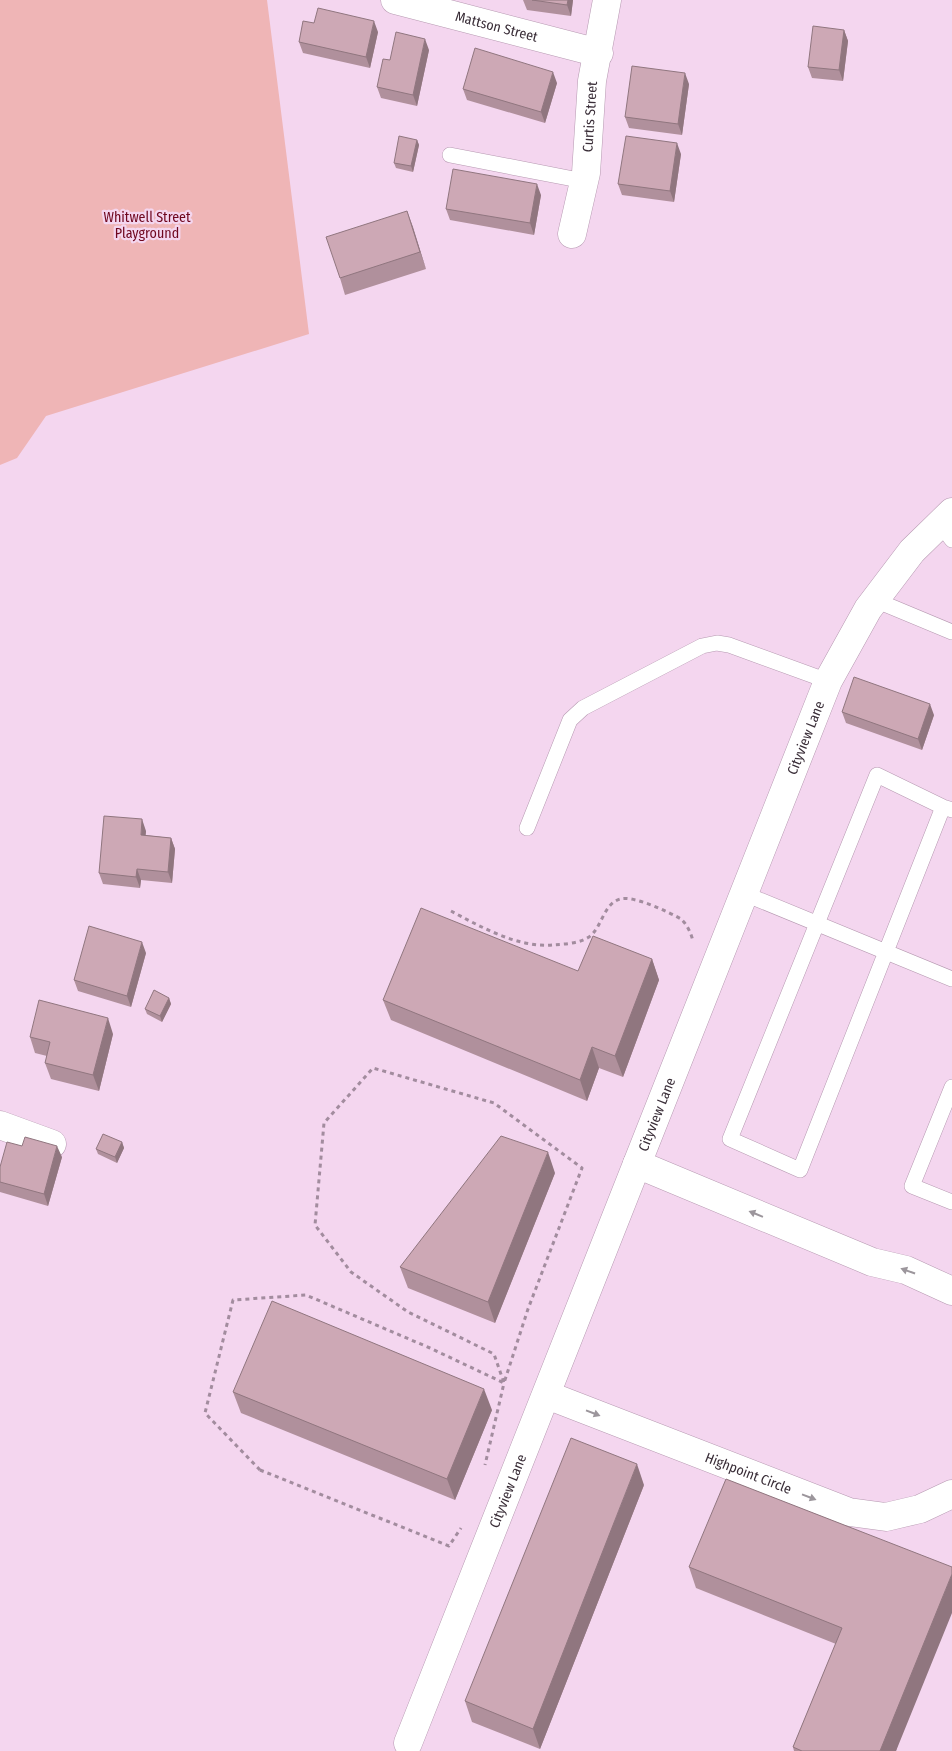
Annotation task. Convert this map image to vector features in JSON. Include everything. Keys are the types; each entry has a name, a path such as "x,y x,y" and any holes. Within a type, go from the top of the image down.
{"street":[{"name":"Mattson Street","path":"395,0 599,53"},
{"name":"Curtis Street","path":"572,234 584,181 592,81 599,53 607,0"},
{"name":"Cityview Lane","path":"408,1743 828,681 875,600 912,551 948,525"},
{"path":"0,1125 52,1144"},
{"path":"637,1164 872,1262 906,1270 952,1291"},
{"name":"Highpoint Circle","path":"547,1395 849,1512 886,1517 920,1509 952,1494"}],"lane":[{"path":"450,155 584,181"},
{"path":"875,600 952,632"},
{"path":"527,828 570,720 583,708 702,646 717,643 729,645 828,681"},
{"path":"877,775 947,808 886,952 800,1170 730,1139 877,775"},
{"path":"745,894 952,979"},
{"path":"952,1087 912,1186 952,1202"}],"path":[{"path":"451,911 516,940 548,946 576,942 589,937 612,903 621,899 630,899 656,907 683,920 692,936 694,945"},
{"path":"485,1468 504,1383 528,1309 582,1168 494,1104 373,1068 324,1123 316,1224 351,1272 408,1312 494,1354 504,1383"},
{"path":"465,1522 449,1546 260,1470 205,1413 233,1300 306,1295 430,1348 504,1383"}],"green space":[{"name":"Whitwell Street Playground","path":"0,0 267,0 309,334 46,416 17,458 0,465"}],"building":[{"path":"532,0 568,0 567,5"},
{"path":"318,8 374,21 366,57 299,42 303,21 314,23"},
{"path":"813,26 844,30 839,70 808,67"},
{"path":"396,32 425,39 413,95 377,87 383,59 390,60"},
{"path":"475,48 553,72 541,112 463,89"},
{"path":"632,66 685,73 678,124 625,117"},
{"path":"399,136 417,140 411,166 394,163"},
{"path":"626,136 677,143 670,191 618,184"},
{"path":"453,169 537,184 530,223 446,209"},
{"path":"407,211 420,252 340,278 326,237"},
{"path":"854,677 930,704 918,739 842,712"},
{"path":"104,816 142,819 141,835 171,838 168,872 137,869 136,877 99,873"},
{"path":"421,908 578,971 593,936 652,959 615,1056 592,1047 580,1080 383,1000"},
{"path":"89,926 142,942 127,996 74,980"},
{"path":"154,990 169,998 160,1016 145,1009"},
{"path":"39,1000 108,1018 93,1075 45,1063 50,1042 30,1037"},
{"path":"103,1134 122,1142 115,1157 96,1149"},
{"path":"501,1136 548,1152 488,1302 400,1267"},
{"path":"25,1137 57,1146 44,1194 0,1182 0,1167 7,1142 22,1146"},
{"path":"272,1301 484,1389 447,1479 233,1392"},
{"path":"571,1438 637,1464 533,1729 465,1701"},
{"path":"726,1479 952,1567 952,1574 880,1751 802,1751 793,1747 842,1628 689,1567"}]}
